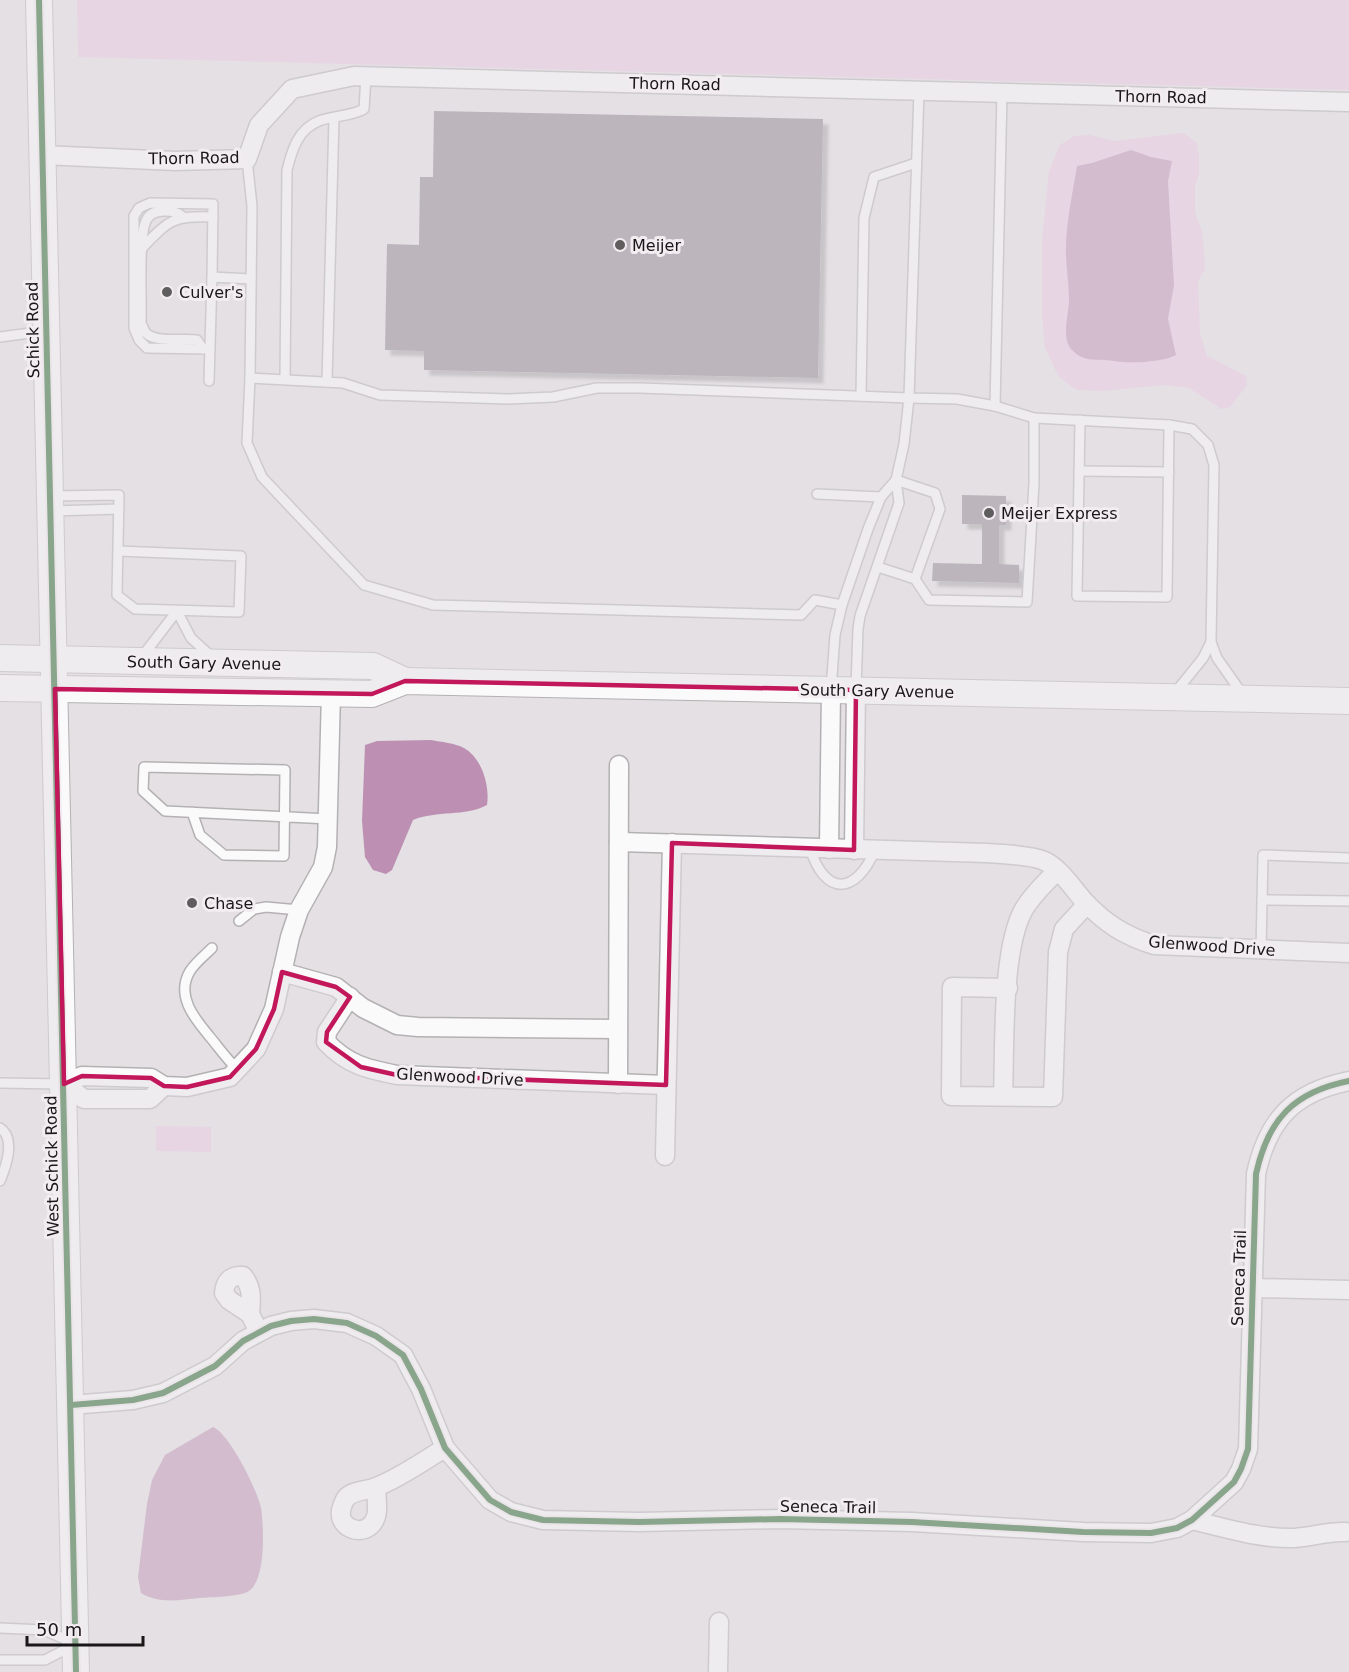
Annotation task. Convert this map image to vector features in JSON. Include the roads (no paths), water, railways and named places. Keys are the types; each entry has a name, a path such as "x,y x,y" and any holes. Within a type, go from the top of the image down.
{"main road":[{"name":"Schick Road","path":"39,0 54,660"},
{"name":"South Gary Avenue","path":"0,658 373,666 405,681"},
{"name":"West Schick Road","path":"54,660 76,1672"},
{"name":"South Gary Avenue","path":"0,688 372,694 405,681 1349,702"}],"street":[{"name":"Thorn Road","path":"43,155 175,160 247,159 259,125 292,89 354,76 1349,102"},
{"path":"829,849 844,690"},
{"path":"844,690 854,850"},
{"path":"64,1084 82,1076 151,1078 164,1086 187,1086 230,1077 256,1049 274,1009 290,937 300,910 322,867 327,847 331,693"},
{"path":"618,1084 619,765"},
{"name":"Glenwood Drive","path":"618,842 987,852 1042,860 1057,871 1087,904 1117,930 1154,945 1349,953"},
{"path":"665,1156 672,843"},
{"path":"1003,1096 1012,948 1020,918 1036,891 1057,871"},
{"path":"1008,988 952,987 951,1096 1053,1097 1058,952 1064,928 1087,904"},
{"path":"282,972 336,987 363,1008 397,1025 618,1029"},
{"name":"Glenwood Drive","path":"350,998 327,1032 326,1042 338,1054 361,1067 397,1076 666,1085"},
{"name":"Seneca Trail","path":"71,1405 132,1400 163,1393 215,1366 243,1341 271,1326 291,1321 314,1320 347,1323 376,1336 403,1355 421,1389 445,1448 490,1500 511,1512 543,1520 900,1521 1083,1532 1151,1533 1178,1528 1192,1521 1234,1482 1248,1449 1256,1174 1261,1152 1289,1106 1317,1090 1349,1081"},
{"path":"1253,1288 1349,1290"},
{"path":"250,1314 259,1332"},
{"path":"376,1487 445,1448"},
{"path":"1192,1521 1257,1535 1293,1538 1329,1531 1346,1532"},
{"path":"718,1672 719,1622"}],"lane":[{"path":"285,379 287,170 292,148 302,133 319,121 355,114 364,109 366,76"},
{"path":"844,690 860,616 899,503 896,480 904,444 909,398 918,91"},
{"path":"995,406 1002,93"},
{"path":"327,382 334,118"},
{"path":"247,159 252,206 247,443 262,477 364,585 432,605 801,615 815,600 842,604"},
{"path":"861,396 864,218 874,177 916,163"},
{"path":"207,349 147,348 134,328 134,216 140,208 150,202 213,204 212,277 207,349 209,381"},
{"path":"182,216 178,212 159,211 150,215 144,227 141,324 146,333 152,337 196,340 207,349"},
{"path":"142,248 168,224 182,216 213,217"},
{"path":"212,277 251,279"},
{"path":"0,338 47,331"},
{"path":"250,378 343,383 380,394 507,399 553,397 597,388 957,399 995,406 1034,418 1169,425 1192,429 1208,445 1214,465 1211,642 1217,658 1245,699"},
{"path":"878,567 915,579 929,600 1027,602 1034,483 1034,418"},
{"path":"1080,420 1077,596 1167,597 1169,425"},
{"path":"1079,471 1168,472"},
{"path":"844,690 835,635 842,604 881,497 896,480"},
{"path":"896,480 935,493 940,509 915,579"},
{"path":"817,494 881,497"},
{"path":"51,503 119,495 117,595 135,609 239,612 241,556 118,551"},
{"path":"51,503 119,509"},
{"path":"137,662 177,611"},
{"path":"177,611 191,638 210,654 216,663"},
{"path":"1171,697 1203,658 1211,642"},
{"path":"192,812 200,835 224,855 284,856 285,817 285,770 144,767 143,791 165,811 192,812 285,817 329,819"},
{"path":"810,848 823,877 836,884 847,884 857,878 868,866 874,850"},
{"path":"1261,950 1263,855 1349,858"},
{"path":"1262,900 1349,901"},
{"path":"239,921 254,909 266,907 300,910"},
{"path":"212,948 190,972 184,990 192,1014 237,1069"},
{"path":"0,1083 64,1084"},
{"path":"0,1128 8,1137 8,1164 0,1181"},
{"path":"0,1628 44,1630 76,1644"},
{"path":"0,1660 45,1660 76,1644"}],"place":[{"name":"Meijer","path":"620,245"},
{"name":"Culver's","path":"167,292"},
{"name":"Meijer Express","path":"989,513"},
{"name":"Chase","path":"192,903"}]}
